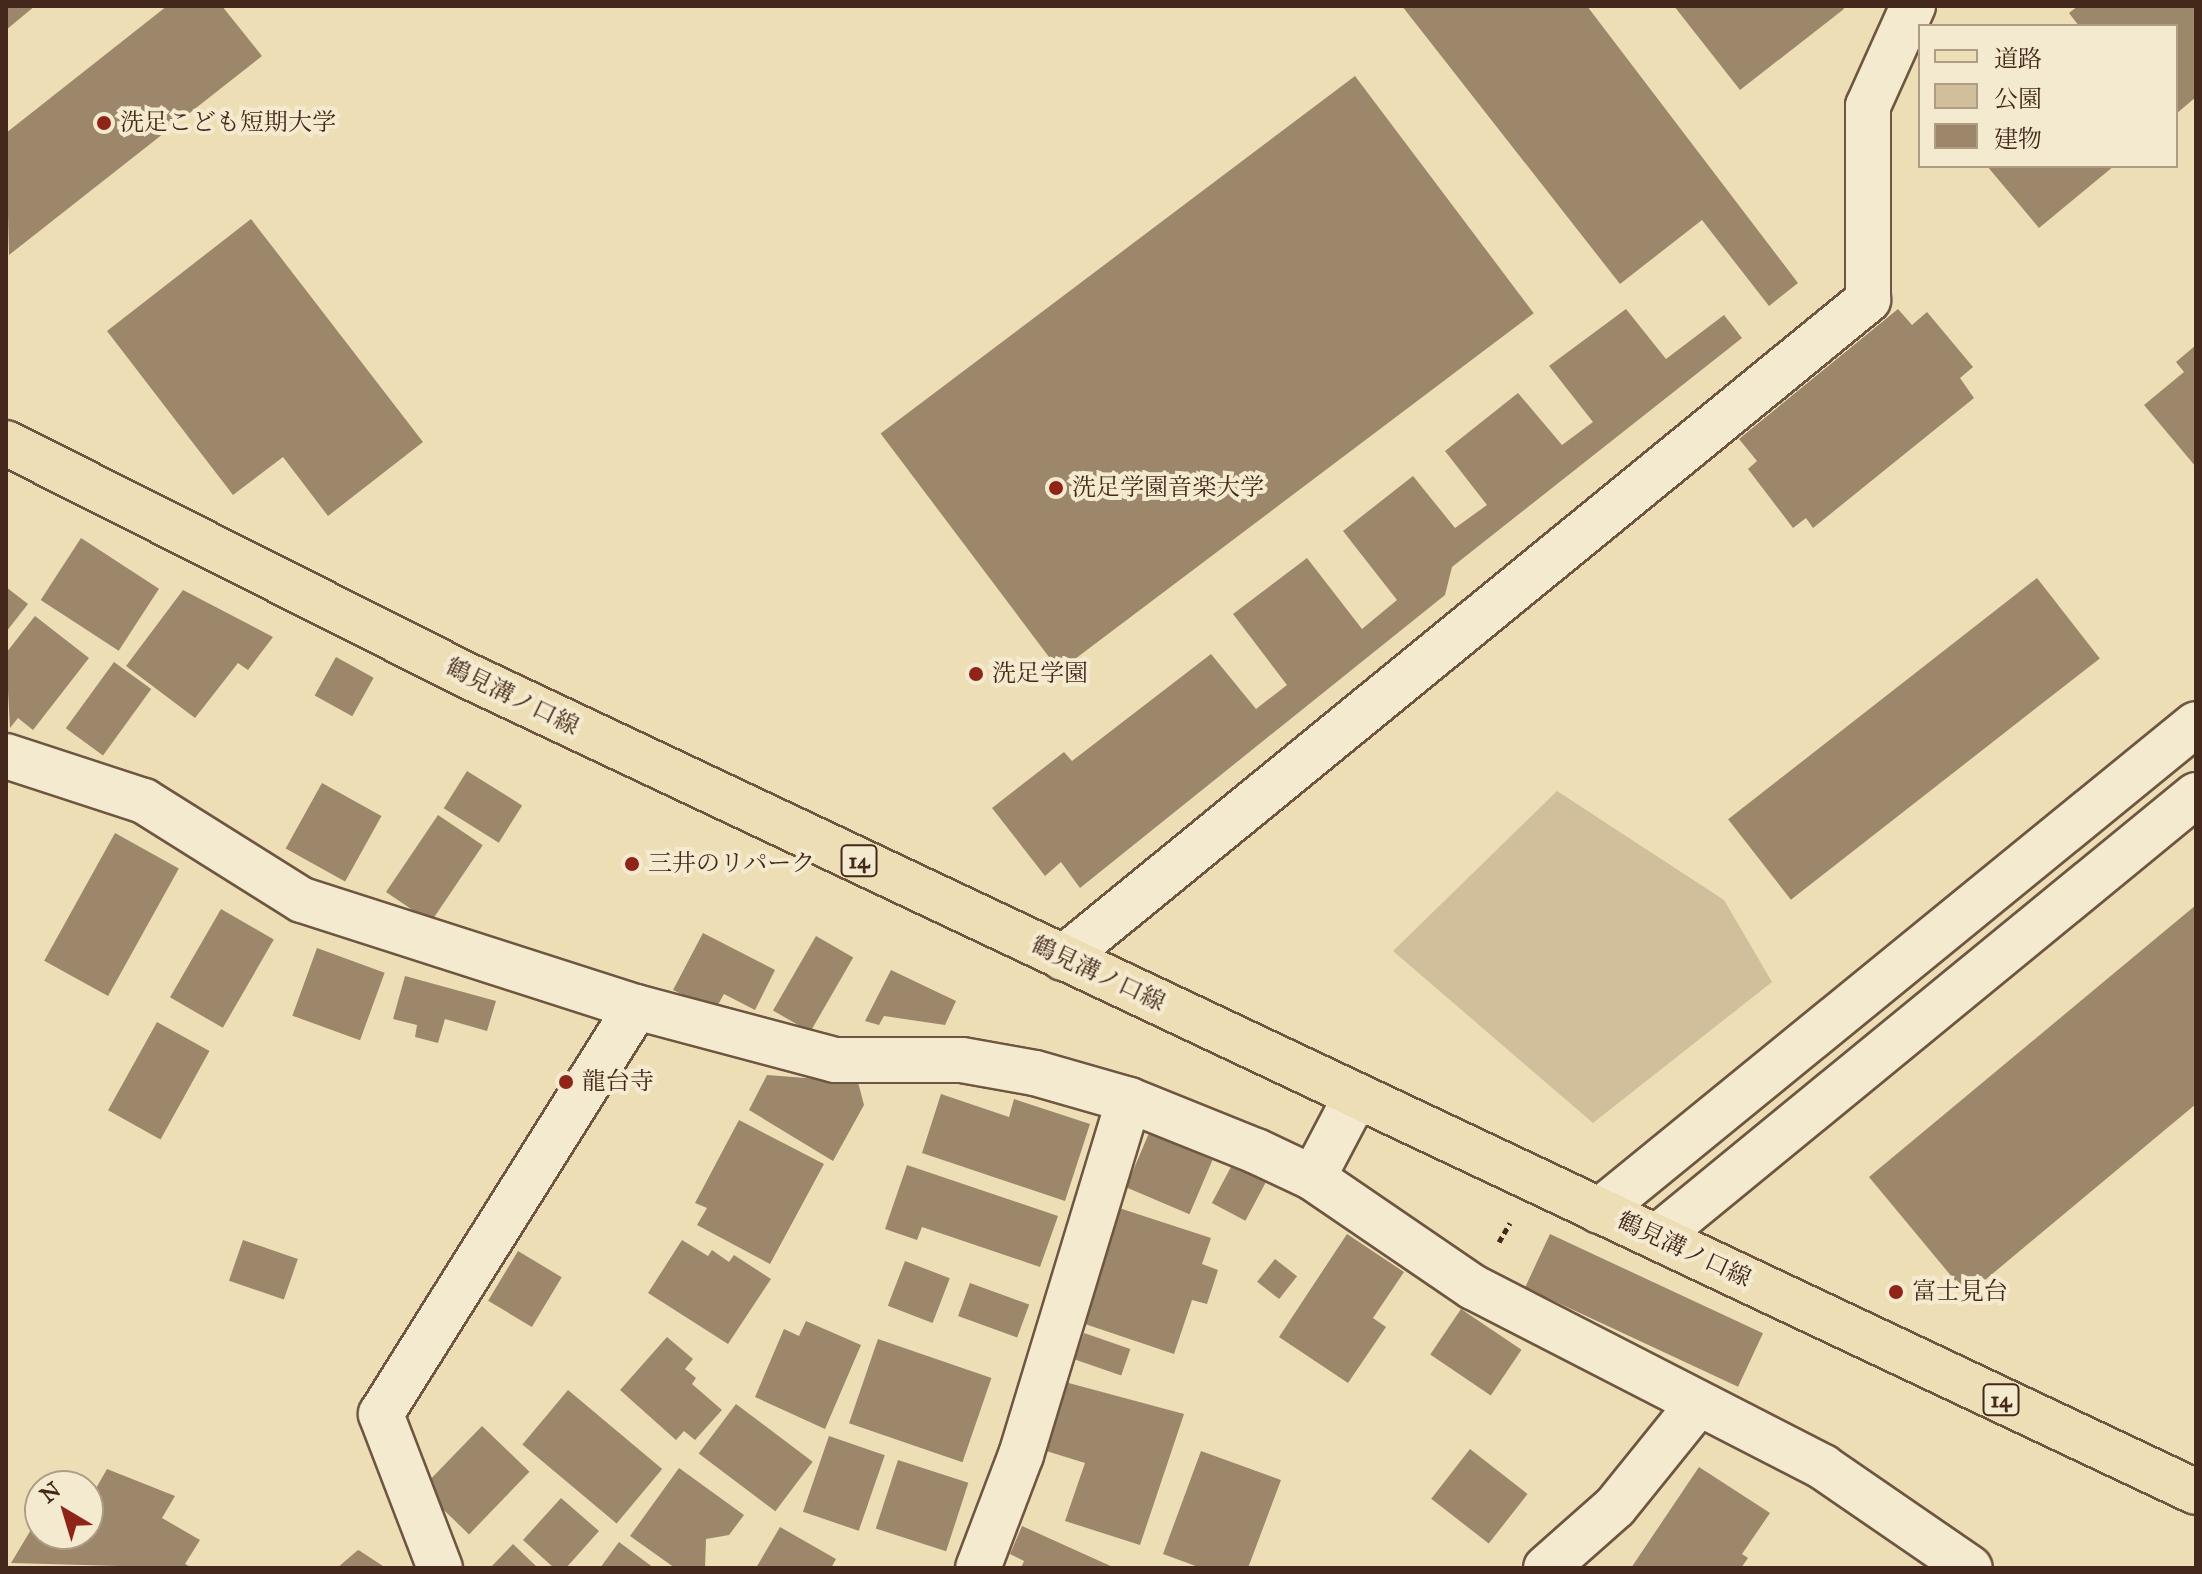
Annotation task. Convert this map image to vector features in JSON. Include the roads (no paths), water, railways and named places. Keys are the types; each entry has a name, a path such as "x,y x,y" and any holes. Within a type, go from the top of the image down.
{"main road":[{"name":"鶴見溝ノ口線","path":"6,443 464,674 2196,1492"}],"street":[{"path":"1063,958 1868,300 1868,106 1913,6"},
{"path":"1599,1211 2196,724"},
{"path":"6,756 144,801 302,900 636,1007 835,1060 962,1060 1129,1100 1313,1178 1473,1287 1823,1467 1970,1568"},
{"path":"1657,1237 2196,795"},
{"path":"440,1568 381,1414 636,1007"},
{"path":"1313,1178 1356,1096"},
{"path":"978,1568 1021,1455 1129,1100"},
{"path":"1546,1568 1615,1507 1698,1404"}],"place":[{"name":"洗足こども短期大学","path":"104,123"},
{"name":"洗足学園音楽大学","path":"1056,488"},
{"name":"洗足学園","path":"976,674"},
{"name":"三井のリパーク","path":"632,864"},
{"name":"龍台寺","path":"566,1082"},
{"name":"富士見台","path":"1896,1292"}]}
